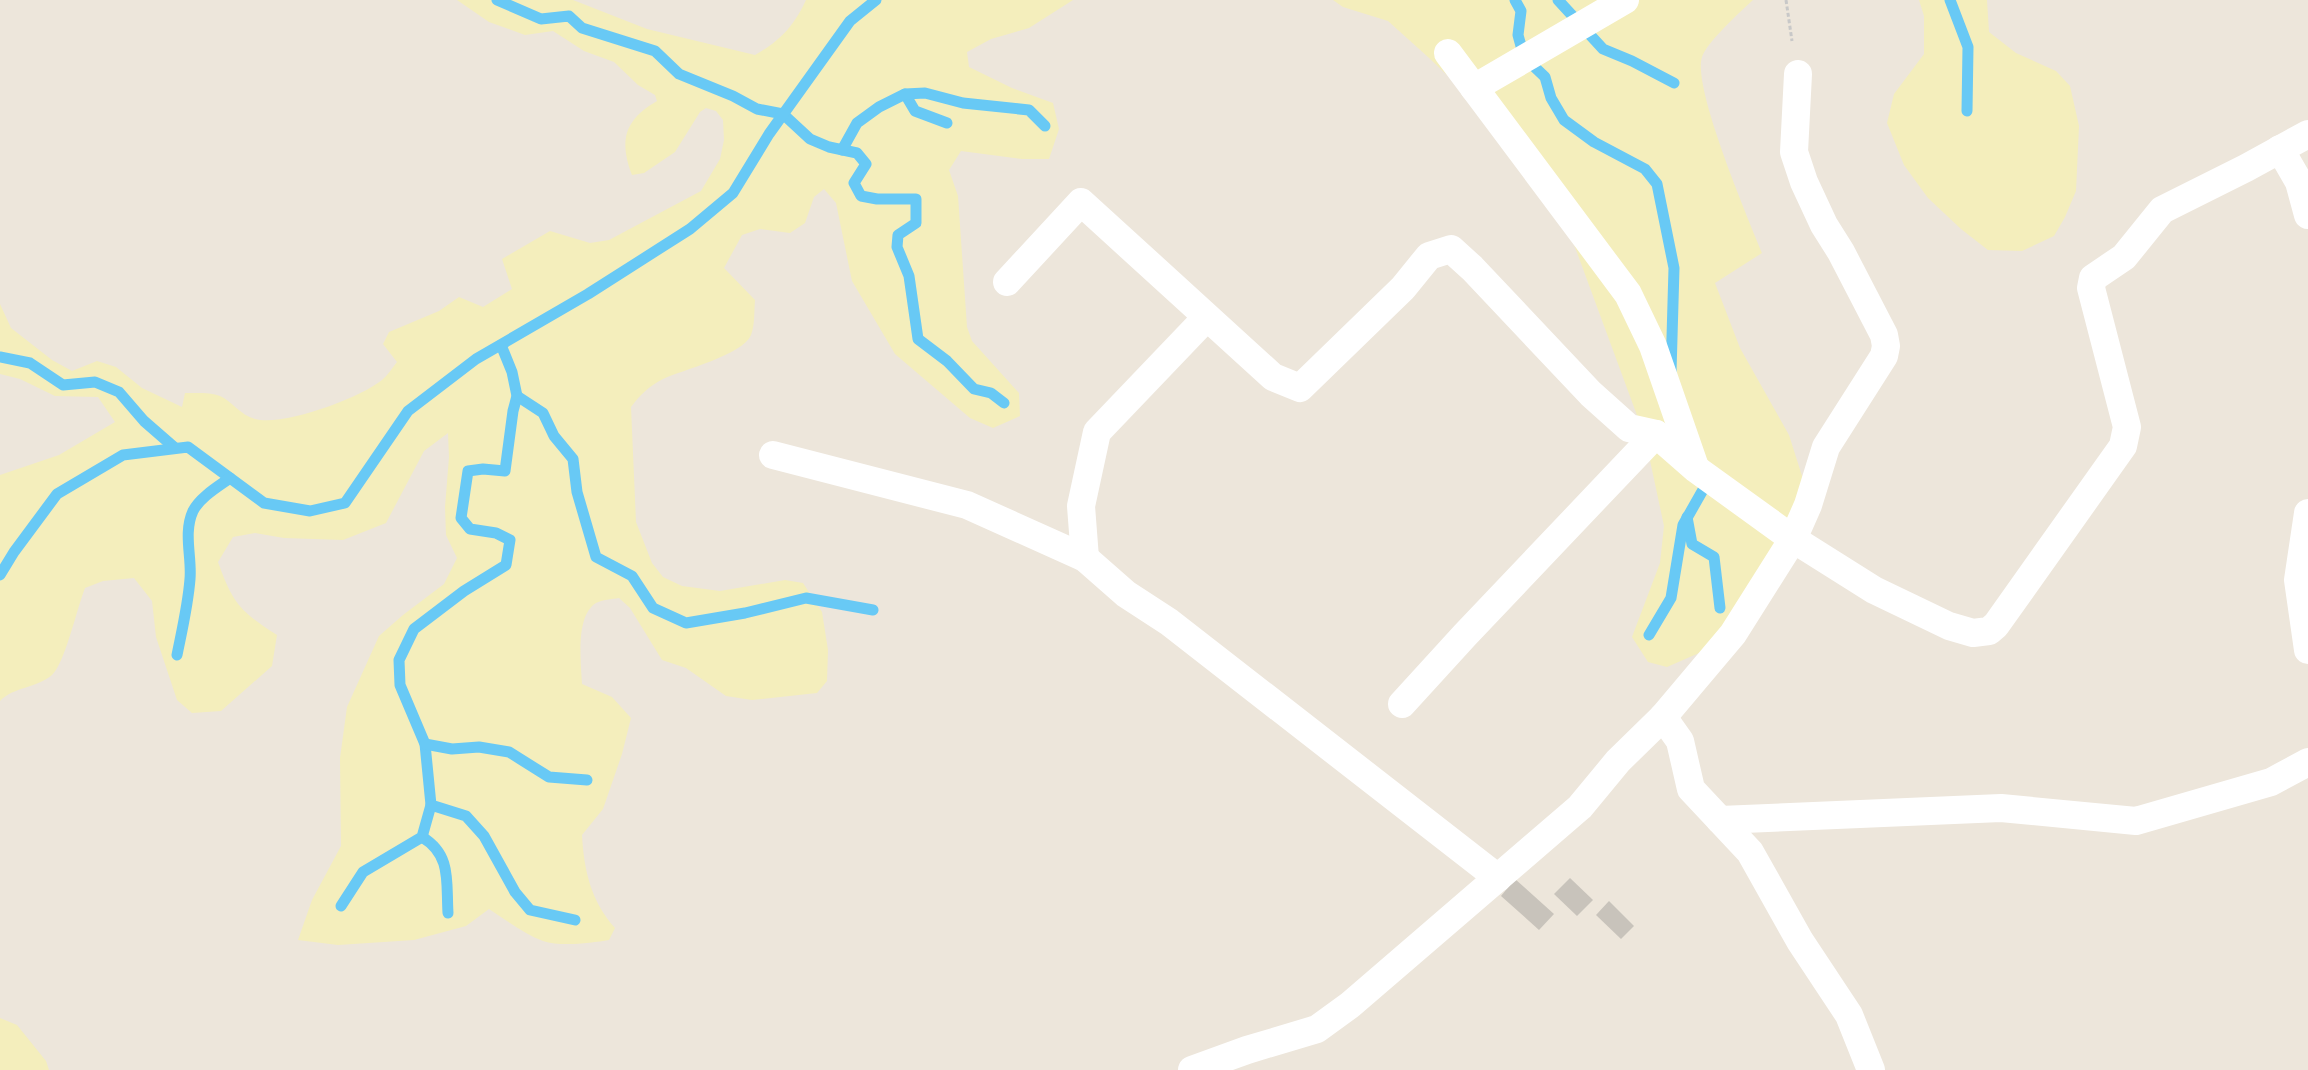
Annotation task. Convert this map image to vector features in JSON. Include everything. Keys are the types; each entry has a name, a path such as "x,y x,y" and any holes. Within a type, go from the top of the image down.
{"street":[{"path":"1474,88 1625,0"},
{"path":"1448,53 1628,294 1653,346 1696,468"},
{"path":"1192,1070 1246,1050 1317,1029 1350,1005 1580,807 1618,761 1663,717 1733,634 1793,539 1808,505 1826,447 1884,356 1886,346 1884,335 1841,252 1824,224 1801,174 1794,152 1798,74"},
{"path":"1006,282 1081,202 1206,318 1273,377 1300,388 1403,288 1429,256 1451,249 1472,268 1597,399 1628,428 1656,434 1696,468 1793,539 1874,590 1949,626 1973,633 1989,631 2002,617 2123,446 2127,437 2127,427 2091,288 2093,278 2124,257 2162,210 2308,134"},
{"path":"2280,149 2299,182 2308,215"},
{"path":"1085,558 1081,506 1097,432 1206,318"},
{"path":"1402,704 1656,434"},
{"path":"772,454 967,505 1085,558 1126,594 1169,622 1498,878"},
{"path":"2308,513 2298,580 2308,650"},
{"path":"1663,717 1680,741 1691,789 1750,852 1800,941 1849,1015 1871,1070"},
{"path":"1720,820 2001,808 2136,820 2271,782 2308,762"}],"path":[{"path":"1786,0 1798,74"}],"sand":[{"path":"457,0 573,0 647,29 755,55 772,44 785,32 796,18 806,0 1073,0 1029,28 991,39 967,52 969,67 1012,88 1053,103 1059,129 1049,159 1022,159 961,151 949,170 958,196 967,327 972,341 1019,393 1020,416 993,428 970,418 895,354 852,281 836,203 824,189 814,197 805,223 790,233 760,229 742,235 724,268 755,300 754,322 751,335 737,349 658,382 645,391 631,407 636,522 652,563 663,577 682,586 720,591 785,580 803,583 822,612 828,650 827,681 817,693 752,700 726,696 686,668 662,660 630,608 619,598 596,603 589,609 582,629 580,652 582,684 612,697 631,718 622,754 603,809 582,835 590,885 600,907 615,928 609,940 567,944 550,943 522,931 489,909 466,926 414,940 338,945 298,940 312,900 341,846 340,758 347,707 379,636 444,584 457,558 446,535 445,507 449,457 448,433 424,451 386,523 343,540 284,538 255,533 233,537 218,562 228,588 246,612 277,635 272,666 221,711 192,713 177,700 156,637 152,601 134,578 103,581 85,588 57,669 52,675 39,683 5,696 0,701 0,475 59,455 115,422 98,397 55,396 20,379 0,374 0,304 11,328 52,360 72,371 97,361 116,367 142,388 182,407 185,393 208,393 224,398 255,419 283,419 320,409 357,395 382,380 397,362 383,344 389,332 439,311 459,297 483,307 512,289 502,259 550,231 590,243 609,240 701,191 720,159 724,140 723,120 716,111 706,108 700,112 675,152 644,173 632,175 626,152 627,132 637,116 657,101 655,95 638,85 614,62 584,51 553,31 525,35 489,22"},
{"path":"1333,0 1753,0 1717,35 1702,57 1701,73 1713,123 1734,184 1762,253 1715,283 1740,348 1789,435 1803,479 1803,505 1719,635 1699,653 1667,667 1648,662 1632,637 1660,563 1664,526 1645,437 1565,220 1510,135 1428,57 1388,21 1343,7"},
{"path":"1919,0 1987,0 1989,32 2016,53 2056,71 2070,86 2079,126 2076,191 2065,217 2054,236 2022,251 1988,250 1961,229 1928,198 1904,165 1887,123 1894,94 1924,54 1924,16"},
{"path":"0,1018 17,1025 46,1061 49,1070 0,1070"}],"building":[{"path":"1570,878 1593,900 1577,916 1554,894"},
{"path":"1515,879 1554,914 1539,930 1501,896"},
{"path":"1609,901 1634,926 1621,939 1596,915"}],"waterway":[{"path":"497,0 541,19 569,16 582,28 655,51 679,74 733,96 757,109 783,114 810,139 829,147 857,153 866,164 854,183 861,196 877,199 916,199 916,223 898,235 897,247 909,276 918,339 947,361 974,389 991,393 1004,403"},
{"path":"0,575 14,552 57,494 123,455 188,447 264,503 310,511 345,503 408,411 476,359 588,294 690,229 733,193 769,134 850,21 876,0"},
{"path":"1515,0 1521,11 1518,35 1524,57 1545,77 1551,98 1564,120 1594,142 1645,169 1657,184 1674,268 1671,372"},
{"path":"1558,0 1603,49 1632,61 1674,83"},
{"path":"1950,0 1968,47 1967,111"},
{"path":"842,150 857,123 879,107 905,94 925,93 963,103 1029,110 1045,126"},
{"path":"905,94 915,111 947,123"},
{"path":"501,345 512,372 517,396 513,411 505,471 483,469 468,471 461,518 470,529 496,533 510,540 506,565 464,591 414,629 399,660 400,685 425,744 431,805 466,816 484,836 515,892 530,910 575,920"},
{"path":"0,357 30,363 63,385 95,382 119,392 144,421 175,448"},
{"path":"517,396 543,413 554,436 573,459 577,492 596,557 632,576 653,608 686,623 745,613 806,598 873,610"},
{"path":"177,655 189,589 188,536 190,519 200,501 230,478"},
{"path":"1649,635 1671,598 1683,525 1708,481 1707,478"},
{"path":"1687,517 1692,544 1714,557 1720,608"},
{"path":"425,744 452,749 479,747 509,752 549,777 587,780"},
{"path":"341,906 363,872 422,837 431,805"},
{"path":"422,837 432,844 443,861 447,880 448,913"}]}
